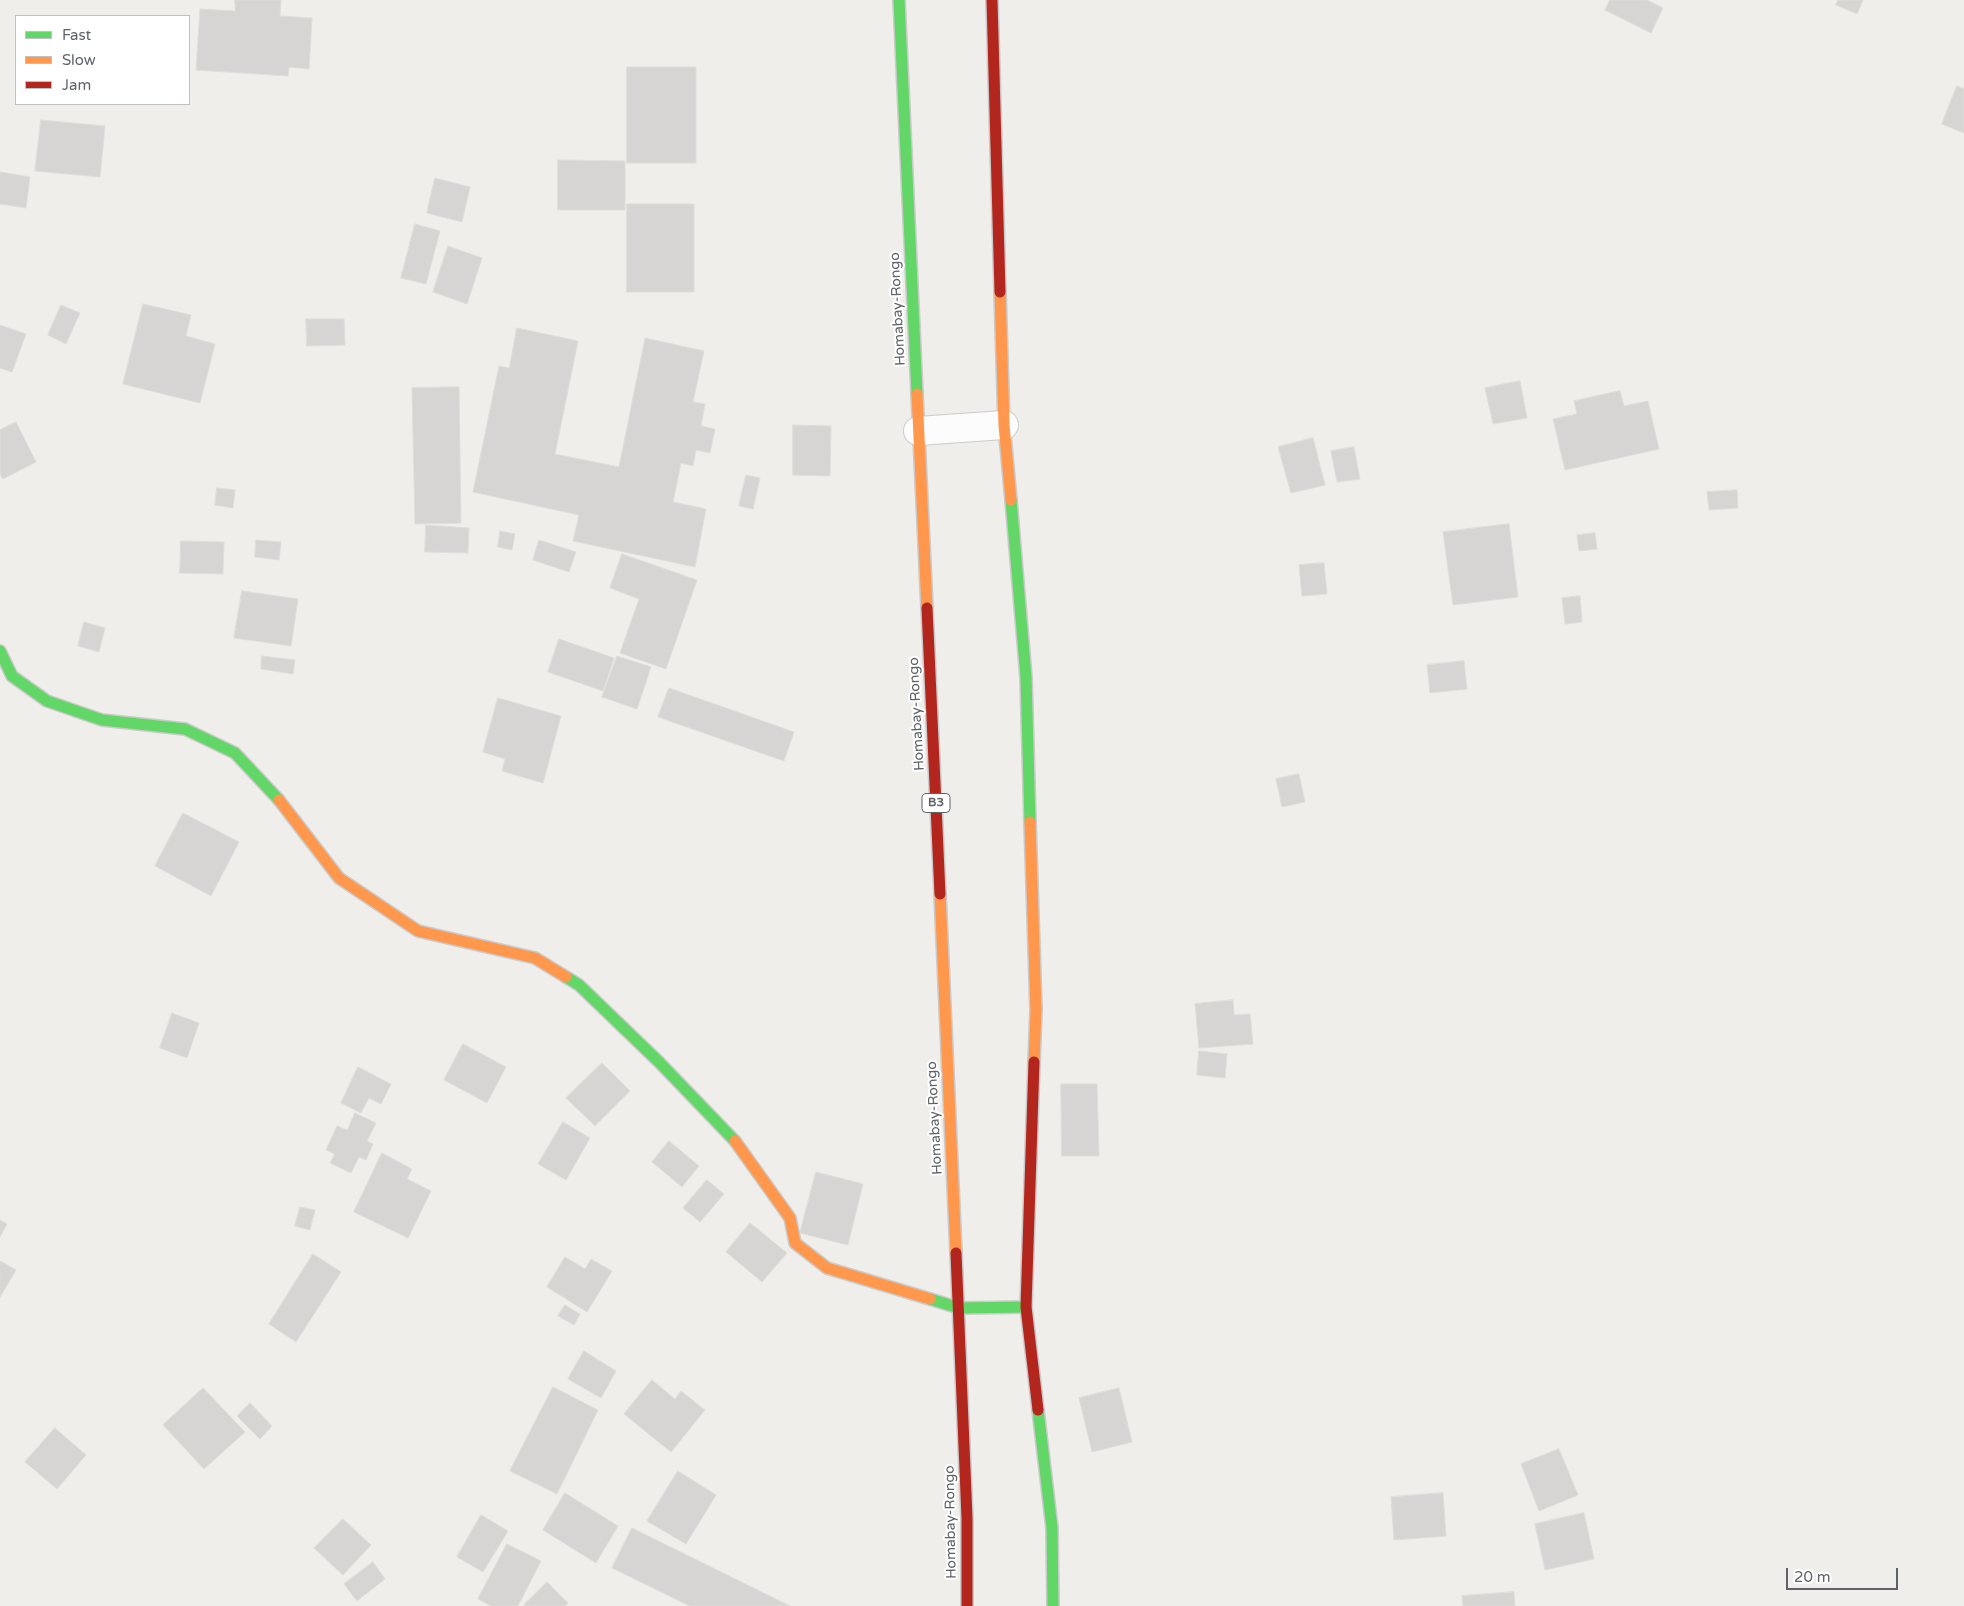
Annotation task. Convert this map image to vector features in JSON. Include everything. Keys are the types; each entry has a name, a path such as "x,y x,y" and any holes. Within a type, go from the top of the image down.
{"main road":[{"name":"Homabay-Rongo","path":"899,0 959,1308 967,1518 967,1606"},
{"path":"992,0 1004,425 1026,677 1036,1010 1026,1307 1052,1528 1053,1606"},
{"path":"0,651 12,676 47,702 102,720 185,729 235,753 280,802 339,878 418,931 535,958 579,985 659,1062 734,1139 790,1218 795,1243 827,1268 959,1308 1026,1307"}],"street":[{"path":"918,431 1004,425"}],"building":[{"path":"235,0 281,0 280,16 312,18 309,69 289,67 288,76 196,70 200,9 235,11"},
{"path":"1610,0 1647,0 1663,8 1651,33 1605,10"},
{"path":"1838,0 1863,0 1857,14 1836,5"},
{"path":"627,67 696,67 696,163 627,163"},
{"path":"1957,86 1964,89 1964,133 1942,124"},
{"path":"41,120 105,126 100,177 35,171"},
{"path":"558,160 625,161 625,210 558,210"},
{"path":"0,172 30,177 26,208 0,204"},
{"path":"435,178 470,187 462,222 427,213"},
{"path":"627,204 694,204 694,292 627,292"},
{"path":"415,224 440,231 426,284 401,278"},
{"path":"448,246 482,258 467,304 433,292"},
{"path":"143,304 191,315 186,336 215,344 200,403 123,384"},
{"path":"61,305 80,313 66,344 48,335"},
{"path":"306,319 344,319 345,345 307,346"},
{"path":"0,325 26,334 12,372 0,368"},
{"path":"517,328 578,341 555,454 619,467 645,338 704,351 693,402 705,404 701,426 715,429 710,453 696,450 693,466 681,463 673,502 706,509 695,567 573,541 579,515 473,492 499,366 509,368"},
{"path":"1520,381 1527,418 1493,424 1485,388"},
{"path":"459,387 461,523 415,524 412,388"},
{"path":"1620,391 1624,406 1648,401 1659,449 1565,470 1553,419 1577,414 1574,401"},
{"path":"16,422 36,462 3,479 0,474 0,430"},
{"path":"793,425 831,426 830,476 793,475"},
{"path":"1313,438 1325,485 1291,493 1278,447"},
{"path":"1354,447 1360,479 1337,482 1331,451"},
{"path":"746,475 760,478 753,509 739,506"},
{"path":"217,488 235,490 233,508 215,505"},
{"path":"1737,490 1738,508 1709,510 1707,492"},
{"path":"1509,524 1518,597 1453,605 1443,532"},
{"path":"426,525 469,528 468,553 425,552"},
{"path":"500,531 515,534 512,550 498,547"},
{"path":"1595,533 1597,549 1579,551 1577,535"},
{"path":"256,540 281,542 279,560 255,557"},
{"path":"539,540 576,552 569,572 533,560"},
{"path":"181,541 224,542 223,574 180,573"},
{"path":"622,554 697,580 666,669 620,653 639,599 610,588"},
{"path":"1324,563 1327,594 1302,596 1299,565"},
{"path":"242,591 298,599 291,646 234,638"},
{"path":"1580,596 1582,622 1565,624 1562,598"},
{"path":"84,622 105,628 99,652 78,646"},
{"path":"559,639 614,658 603,691 548,672"},
{"path":"262,656 295,660 293,674 261,669"},
{"path":"617,656 651,667 637,709 602,697"},
{"path":"1464,661 1467,689 1430,693 1427,665"},
{"path":"669,688 794,732 784,761 658,717"},
{"path":"498,698 561,716 543,783 502,771 505,759 483,752"},
{"path":"1299,774 1305,802 1282,807 1276,779"},
{"path":"183,813 239,842 211,896 155,866"},
{"path":"1233,1000 1234,1015 1250,1014 1253,1044 1199,1048 1195,1004"},
{"path":"172,1013 199,1023 187,1058 160,1048"},
{"path":"463,1044 506,1067 487,1103 444,1080"},
{"path":"1199,1051 1227,1054 1225,1078 1197,1075"},
{"path":"602,1063 630,1091 595,1126 566,1098"},
{"path":"358,1067 391,1084 381,1104 369,1098 361,1113 341,1103"},
{"path":"1061,1084 1097,1084 1099,1156 1062,1156"},
{"path":"355,1113 376,1123 367,1141 373,1144 366,1160 359,1157 351,1173 330,1163 335,1154 326,1150 337,1126 347,1130"},
{"path":"563,1122 590,1138 566,1180 538,1164"},
{"path":"669,1141 699,1166 682,1187 652,1162"},
{"path":"382,1153 412,1169 407,1179 431,1191 408,1238 354,1212"},
{"path":"816,1172 863,1184 848,1245 800,1233"},
{"path":"707,1180 724,1194 700,1222 683,1208"},
{"path":"300,1207 315,1210 310,1230 295,1226"},
{"path":"0,1220 7,1224 0,1237"},
{"path":"750,1223 787,1253 762,1282 726,1252"},
{"path":"313,1254 341,1272 296,1342 269,1324"},
{"path":"565,1257 585,1269 591,1259 612,1271 587,1312 547,1287"},
{"path":"0,1261 16,1270 0,1297"},
{"path":"565,1305 580,1314 574,1325 558,1316"},
{"path":"584,1351 616,1371 601,1398 568,1379"},
{"path":"652,1380 675,1399 681,1391 705,1410 671,1452 624,1414"},
{"path":"553,1387 598,1410 557,1494 510,1471"},
{"path":"203,1388 245,1432 204,1469 163,1425"},
{"path":"1119,1388 1132,1442 1092,1452 1079,1398"},
{"path":"250,1403 272,1426 260,1439 237,1416"},
{"path":"55,1428 86,1455 57,1489 25,1462"},
{"path":"1559,1449 1578,1495 1539,1511 1521,1464"},
{"path":"678,1471 716,1495 686,1544 647,1521"},
{"path":"565,1493 618,1526 596,1563 543,1530"},
{"path":"1443,1493 1446,1536 1394,1540 1391,1497"},
{"path":"1584,1513 1594,1559 1545,1570 1535,1524"},
{"path":"481,1515 508,1531 483,1572 457,1557"},
{"path":"343,1519 371,1545 343,1575 314,1548"},
{"path":"632,1528 790,1606 690,1606 612,1568"},
{"path":"507,1544 541,1561 518,1606 491,1606 478,1599"},
{"path":"373,1562 385,1579 357,1601 344,1584"},
{"path":"547,1582 568,1603 565,1606 525,1606 524,1605"},
{"path":"1514,1592 1515,1606 1463,1606 1462,1596"}],"traffic: fast":[{"path":"899,0 917,394"},
{"path":"1011,500 1026,677 1030,822"},
{"path":"0,651 12,676 47,701 102,720 185,729 235,753 279,800"},
{"path":"566,977 579,985 659,1062 735,1141"},
{"path":"930,1299 959,1308 1026,1307"},
{"path":"1038,1410 1052,1528 1053,1606"}],"traffic: slow":[{"path":"1000,292 1004,425 1011,500"},
{"path":"917,394 927,608"},
{"path":"279,800 339,878 418,931 535,958 566,977"},
{"path":"1030,822 1036,1010 1034,1062"},
{"path":"940,894 956,1253"},
{"path":"735,1141 790,1218 795,1243 827,1268 930,1299"}],"traffic: jam":[{"path":"992,0 1000,292"},
{"path":"927,608 940,894"},
{"path":"1034,1062 1026,1307 1038,1410"},
{"path":"956,1253 967,1518 967,1606"}]}
